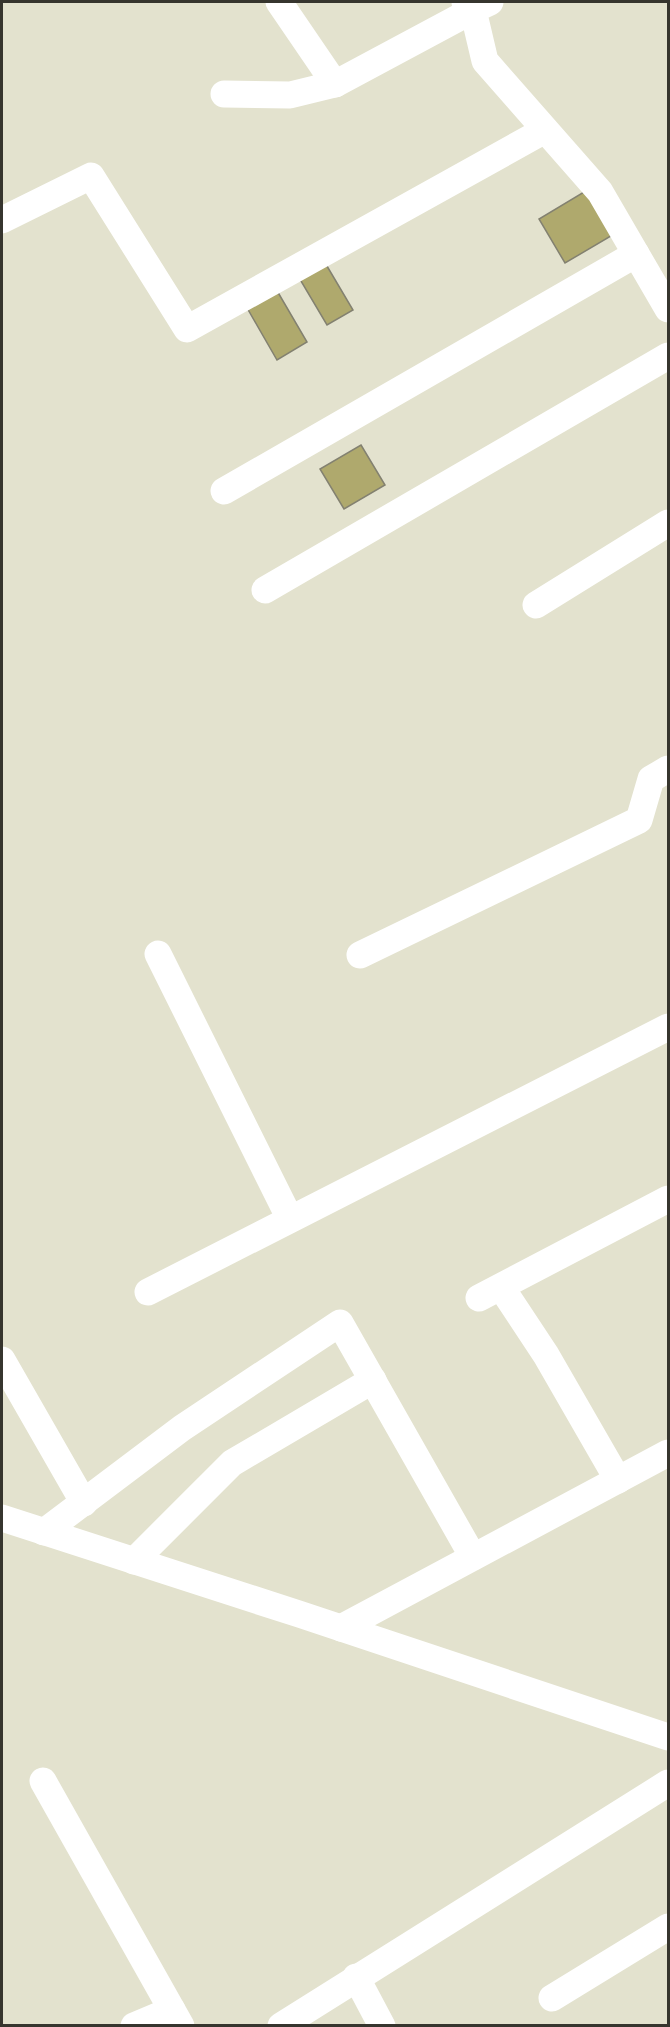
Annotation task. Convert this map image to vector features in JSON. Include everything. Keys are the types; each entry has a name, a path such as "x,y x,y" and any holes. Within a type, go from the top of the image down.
{"street":[{"path":"279,2 335,84"},
{"path":"224,94 290,95 335,84 476,4 485,61 600,192 669,309"},
{"path":"2,220 91,176 187,329 545,130"},
{"path":"224,491 636,254"},
{"path":"265,590 669,356"},
{"path":"536,605 669,523"},
{"path":"360,955 639,820 651,779 669,770"},
{"path":"158,954 290,1219"},
{"path":"148,1292 669,1027"},
{"path":"618,1480 546,1355 490,1292 669,1199"},
{"path":"44,1532 182,1428 340,1323 473,1557"},
{"path":"2,1360 84,1503"},
{"path":"134,1561 232,1463 373,1380"},
{"path":"341,1628 669,1453"},
{"path":"2,1518 669,1737"},
{"path":"43,1781 177,2018 134,2025"},
{"path":"281,2025 669,1783"},
{"path":"552,1998 669,1927"},
{"path":"356,1977 382,2025"}],"building":[{"path":"589,189 616,233 565,263 539,219"},
{"path":"324,261 353,310 327,325 298,276"},
{"path":"276,289 307,342 277,360 246,306"},
{"path":"361,445 385,485 344,509 320,469"}]}
